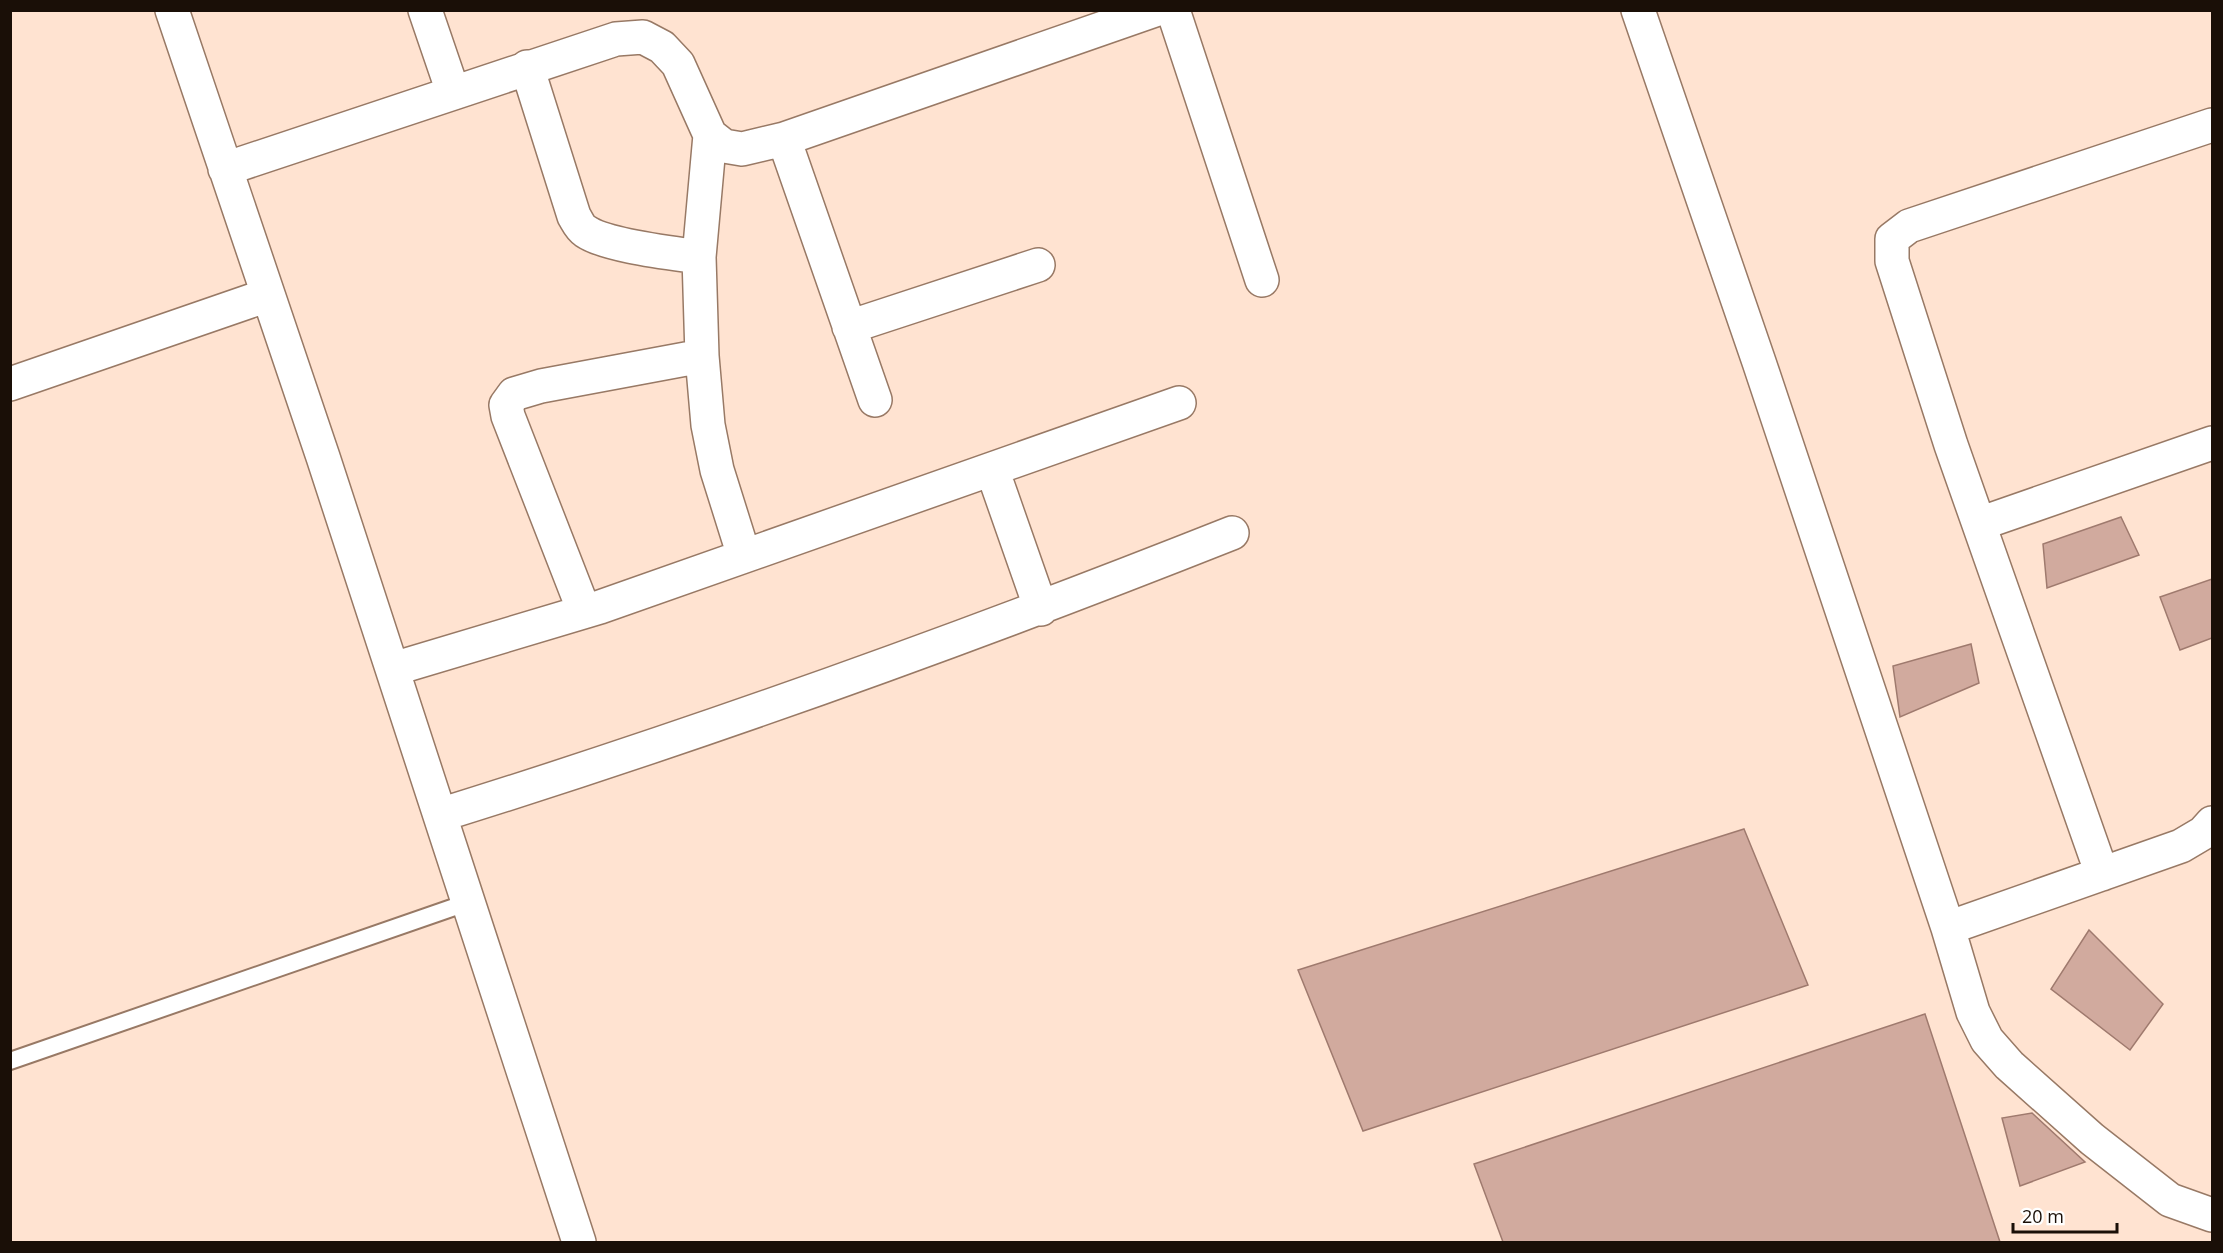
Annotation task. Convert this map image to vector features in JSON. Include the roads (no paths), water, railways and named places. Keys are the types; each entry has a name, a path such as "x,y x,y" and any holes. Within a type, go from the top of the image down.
{"street":[{"path":"172,10 393,669 579,1242"},
{"path":"425,10 453,92"},
{"path":"225,169 527,67 616,39 643,37 662,46 678,64 710,135 724,146 742,149 784,139 1155,10"},
{"path":"1173,10 1262,279"},
{"path":"1638,10 1755,351 1973,1012 1987,1040 2009,1065 2092,1139 2170,1200 2212,1215"},
{"path":"527,67 574,216 584,231 605,239 646,249 699,257"},
{"path":"2102,873 1979,524 1892,261 1892,239 1909,226 2212,125"},
{"path":"710,135 699,257 702,356 708,425 717,470 744,556"},
{"path":"784,139 875,400"},
{"path":"849,327 1038,265"},
{"path":"10,384 268,295"},
{"path":"584,611 508,416 506,405 508,400 514,394 542,386 702,356"},
{"path":"393,669 584,611 1179,403"},
{"path":"1979,524 2212,443"},
{"path":"992,468 1041,609"},
{"path":"440,815 569,775 1041,609 1232,534"},
{"path":"1947,928 2181,846 2203,833 2212,823"}],"lane":[{"path":"10,1061 469,902"}]}
